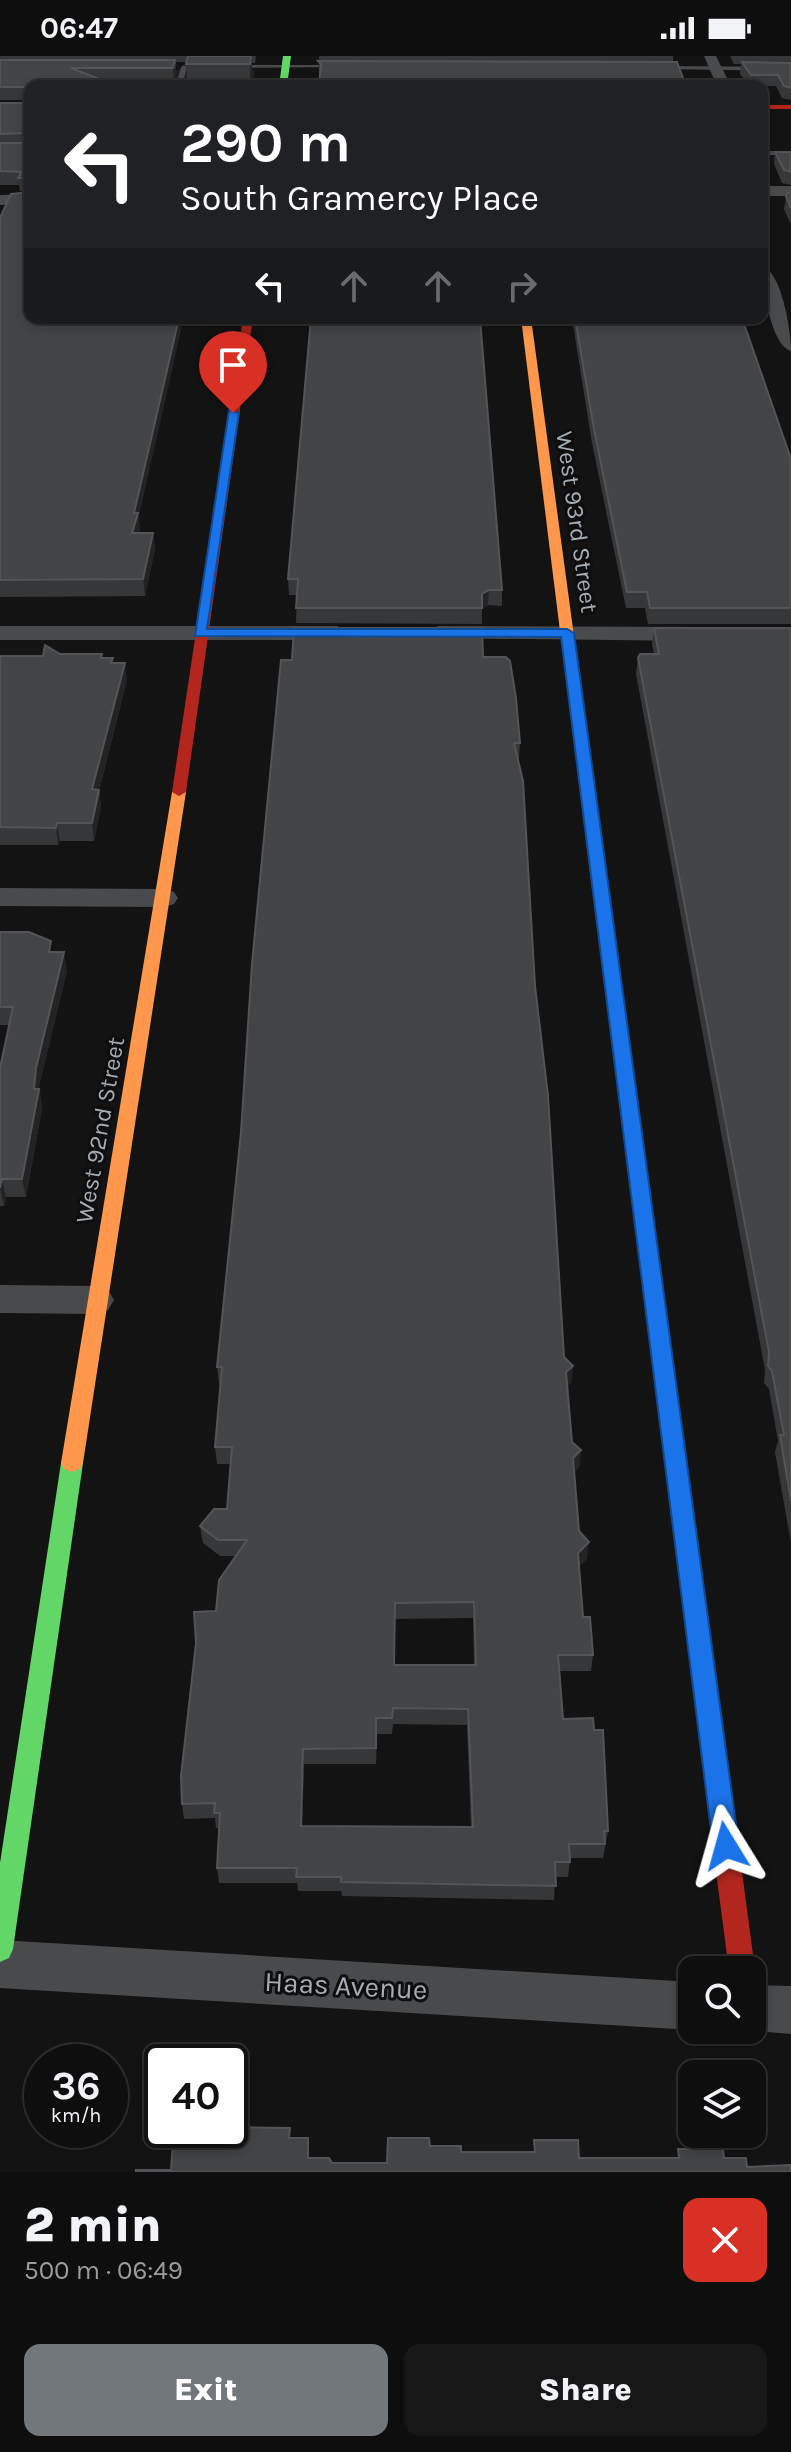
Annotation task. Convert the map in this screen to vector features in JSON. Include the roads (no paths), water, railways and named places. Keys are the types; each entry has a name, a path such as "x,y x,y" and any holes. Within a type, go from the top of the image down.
{"street":[{"path":"768,107 791,107"},
{"path":"768,191 791,191"},
{"path":"0,200 24,199"},
{"path":"768,287 791,346"},
{"name":"West 92nd Street","path":"0,1949 96,1300 164,898 247,324"},
{"name":"West 93rd Street","path":"527,324 740,1956"},
{"path":"0,633 360,633"},
{"path":"408,633 727,634"},
{"path":"0,897 164,898"},
{"path":"0,1299 96,1300"},
{"name":"Haas Avenue","path":"0,1964 678,2005"},
{"path":"766,2009 791,2010"}],"lane":[{"path":"227,67 286,61 349,67"},
{"path":"652,68 713,62 791,69"},
{"path":"168,67 198,67"},
{"path":"181,80 184,67"},
{"path":"768,153 791,153"}]}
